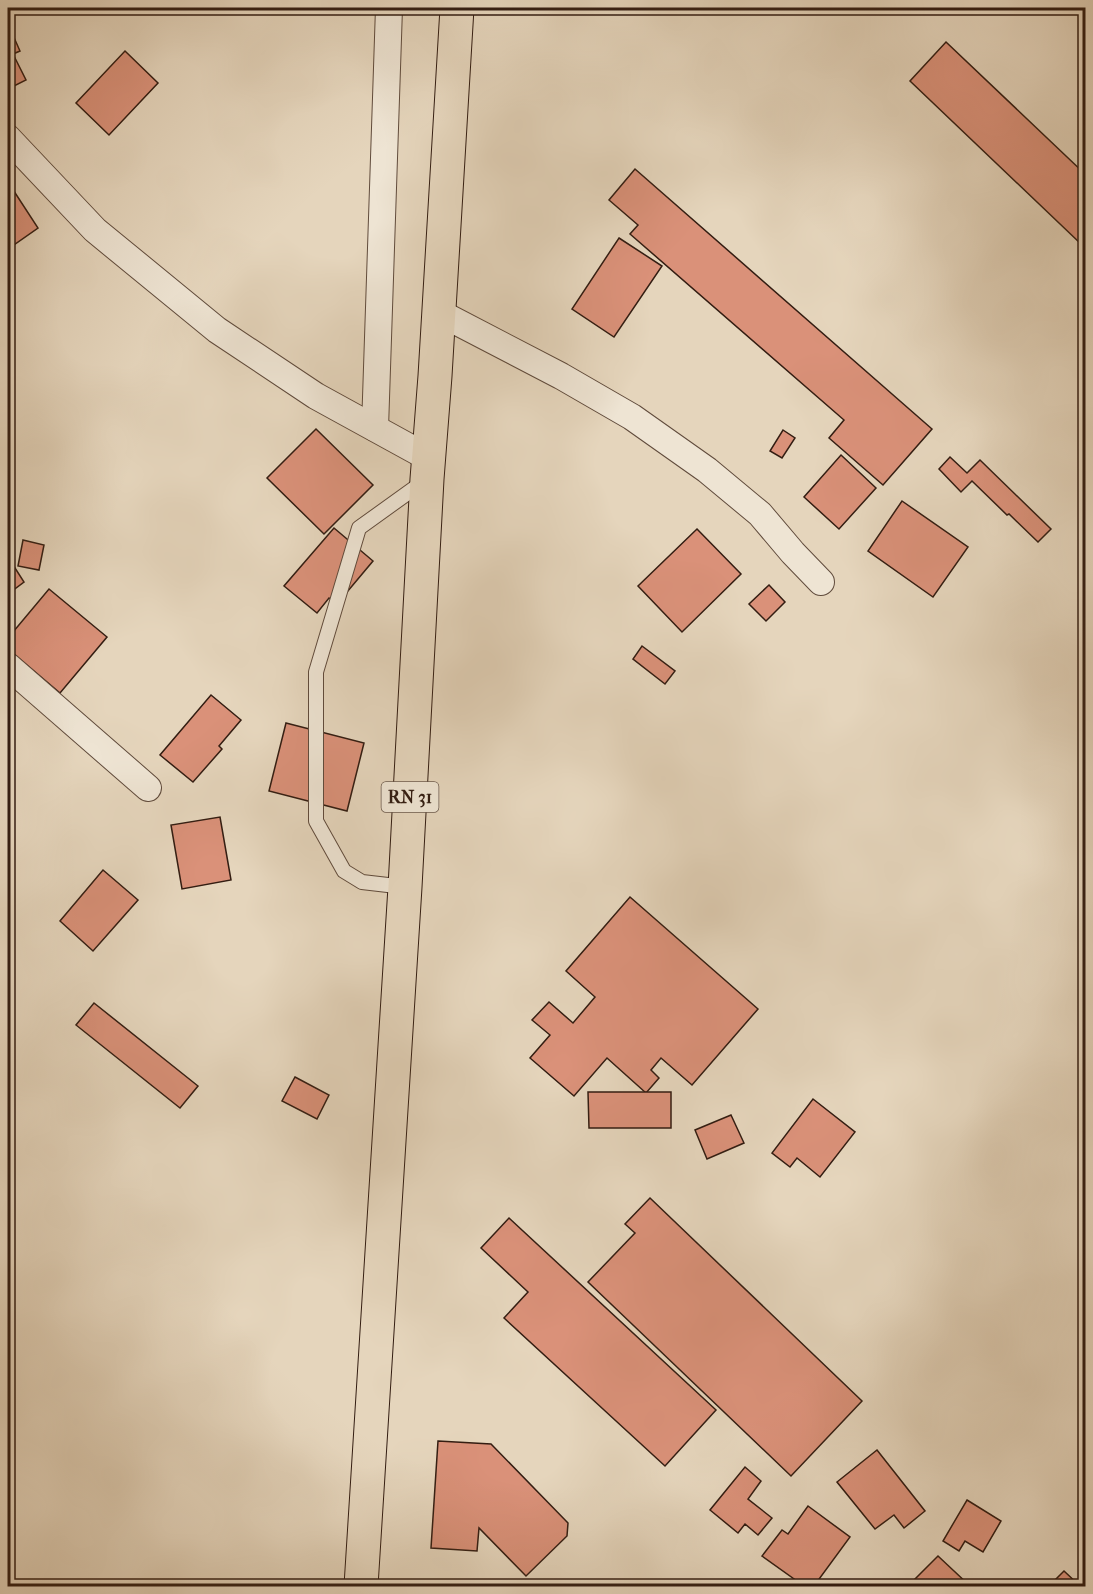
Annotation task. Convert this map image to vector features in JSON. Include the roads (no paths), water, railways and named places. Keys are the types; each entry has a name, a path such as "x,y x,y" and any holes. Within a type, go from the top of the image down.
{"main road":[{"name":"RN 31","path":"361,1587 457,8"}],"street":[{"path":"375,428 389,8"},
{"path":"8,138 95,230 217,330 316,396 375,428 428,469"},
{"path":"438,312 561,376 651,430 707,470 760,514 821,582"},
{"path":"8,666 148,788"}],"lane":[{"path":"405,887 362,882 344,871 316,821 316,672 359,528 428,469"}]}
